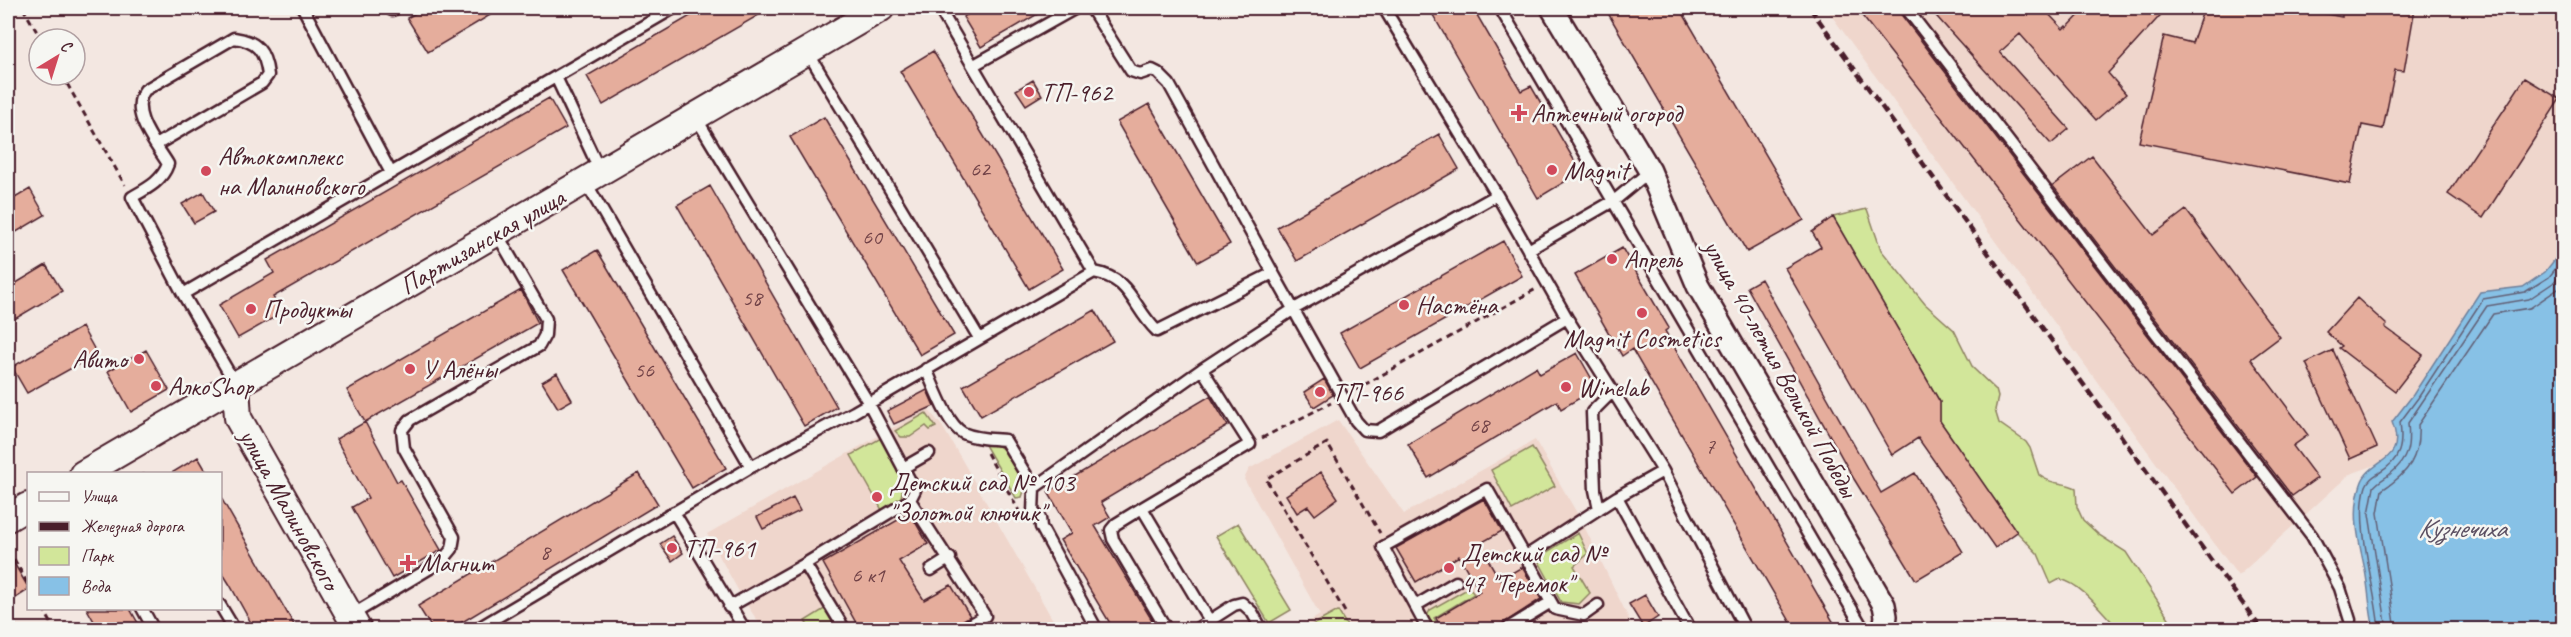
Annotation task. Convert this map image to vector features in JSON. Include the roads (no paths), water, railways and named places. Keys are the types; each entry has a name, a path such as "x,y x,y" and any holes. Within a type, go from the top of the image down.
{"street":[{"name":"Партизанская улица","path":"86,472 881,8"},
{"name":"улица 40-летия Великой Победы","path":"1552,8 1650,171 1698,286 1884,605 1886,616 1884,630"},
{"name":"улица Малиновского","path":"236,385 238,418 353,625"},
{"path":"8,518 27,507"}],"lane":[{"path":"303,8 391,172"},
{"path":"183,294 674,8"},
{"path":"939,8 1094,272"},
{"path":"974,65 1076,8"},
{"path":"1091,8 1131,71 1140,74 1152,70 1169,84 1356,421 1364,430 1378,431 1567,318"},
{"path":"1384,8 1497,195 1567,318 1663,471 1746,630"},
{"path":"1500,8 1615,200 1864,630"},
{"path":"1906,8 2312,536 2340,588 2350,620"},
{"path":"156,145 262,82 268,75 267,65 257,45 248,40 234,38 145,90 139,98 138,110 156,145 168,164 164,175 132,197 183,294 236,385"},
{"path":"807,51 979,338"},
{"path":"556,76 592,176 751,467"},
{"path":"695,116 868,402 915,490 910,500 729,607"},
{"path":"1528,250 1615,200 1650,171"},
{"path":"1034,489 1202,369 1294,309 1497,195"},
{"path":"353,625 442,561 452,549 454,537 404,448 402,430 410,420 539,346 545,335 546,319 496,232"},
{"path":"481,628 751,467 854,412 1094,272 1122,283 1146,320 1157,330 1273,273"},
{"path":"926,369 951,422 963,433 984,439 1005,440 1034,489 1033,512 1040,518 1041,527 1097,630"},
{"path":"1167,630 1113,539 1111,530 1116,524 1250,444 1202,369"},
{"path":"1599,509 1595,490 1593,412 1613,391"},
{"path":"903,468 929,453"},
{"path":"1526,556 1617,497 1663,471"},
{"path":"1428,630 1383,547 1487,489 1555,609 1584,615 1598,605"},
{"path":"1617,497 1690,630"},
{"path":"910,500 950,558 985,616 961,630"},
{"path":"1142,508 1209,620"},
{"path":"674,512 729,607 745,630"},
{"path":"931,570 950,558"},
{"path":"805,564 844,630"},
{"path":"1416,606 1456,582"},
{"path":"1505,630 1551,602"},
{"path":"1195,630 1234,605 1242,603 1252,612 1262,630"},
{"path":"222,608 235,630"},
{"path":"143,610 154,630"}],"water":[{"name":"Кузнечиха","path":"2563,249 2563,629 2374,629 2356,517 2361,484 2371,469 2391,453 2395,446 2396,436 2392,422 2413,395 2480,292 2523,287 2545,272"}],"railway":[{"path":"1810,8 2262,630"}],"place":[{"name":"ТП-962","path":"1029,92"},
{"name":"Аптечный огород","path":"1519,113"},
{"name":"Magnit","path":"1552,170"},
{"name":"Автокомплекс на Малиновского","path":"206,171"},
{"name":"Апрель","path":"1612,259"},
{"name":"Настёна","path":"1404,305"},
{"name":"Продукты","path":"251,309"},
{"name":"Magnit Cosmetics","path":"1642,313"},
{"name":"Авито","path":"139,359"},
{"name":"У Алёны","path":"410,369"},
{"name":"АлкоShop","path":"156,386"},
{"name":"Winelab","path":"1566,387"},
{"name":"ТП-966","path":"1320,392"},
{"name":"Детский сад № 103 \"Золотой ключик\"","path":"877,497"},
{"name":"ТП-961","path":"672,548"},
{"name":"Магнит","path":"408,563"},
{"name":"Детский сад № 47 \"Теремок\"","path":"1449,568"}]}
